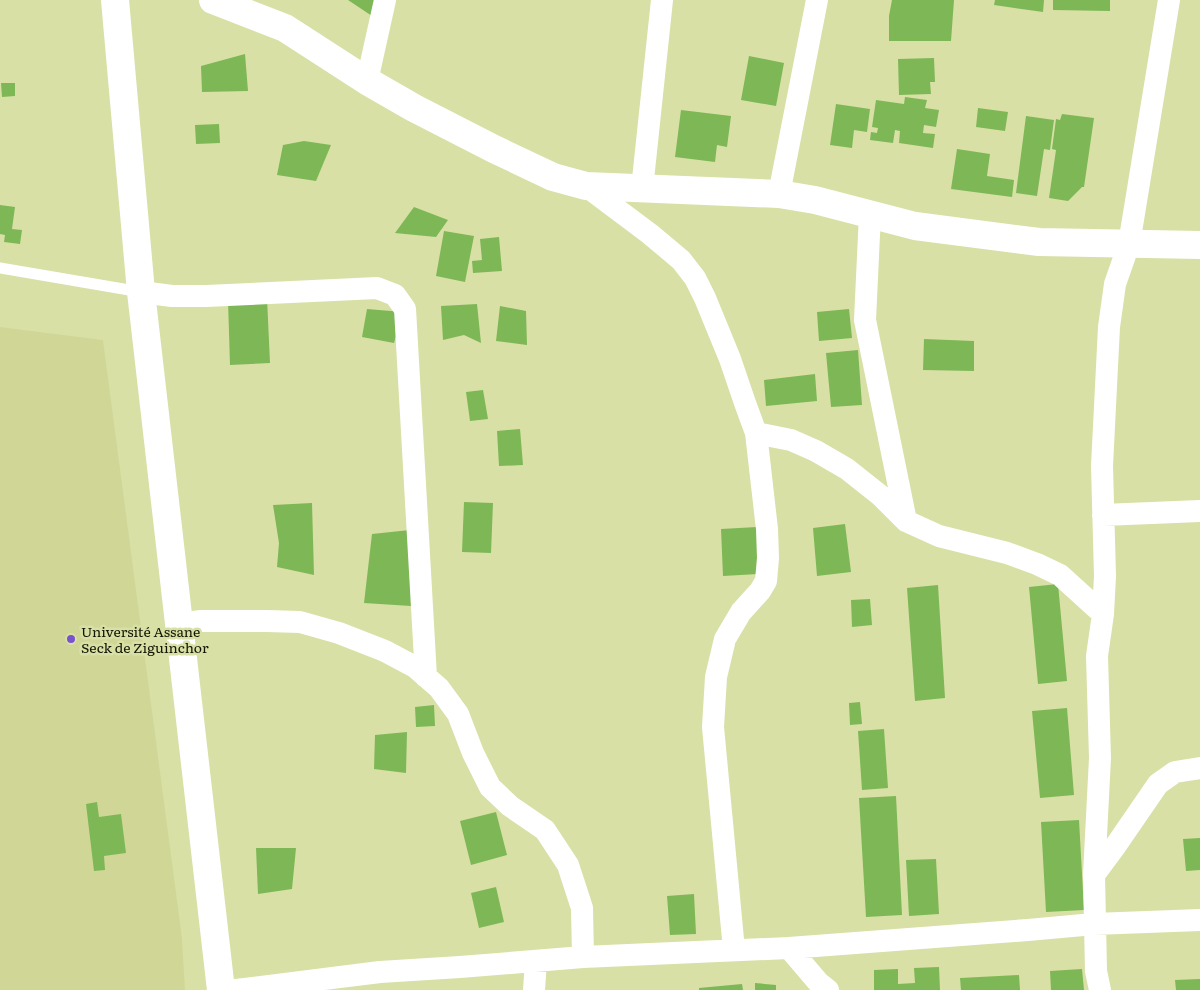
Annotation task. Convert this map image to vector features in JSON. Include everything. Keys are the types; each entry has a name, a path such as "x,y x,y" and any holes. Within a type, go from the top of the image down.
{"street":[{"path":"115,0 141,292 222,990"},
{"path":"213,0 284,28 367,81 414,108 494,149 553,177 586,186 779,194 815,200 915,226 1039,242 1200,244"},
{"path":"367,81 384,0"},
{"path":"642,189 662,0"},
{"path":"779,194 817,0"},
{"path":"1100,990 1096,971 1094,875 1100,758 1097,656 1103,614 1105,576 1102,466 1109,327 1115,284 1130,244 1169,0"},
{"path":"586,186 681,260 695,278 706,298 730,358 756,432 767,529 768,558 766,581 742,612 725,639 716,677 712,728 734,950"},
{"path":"870,214 865,320 906,520"},
{"path":"141,292 172,296 206,296 377,288 395,295 405,309 426,677"},
{"path":"756,432 791,440 816,451 848,469 881,496 906,520 940,536 1007,553 1060,575 1103,614"},
{"path":"1103,515 1200,511"},
{"path":"180,624 201,621 300,622 339,634 385,652 415,667 439,688 458,714 473,753 490,787 510,806 545,830 568,865 582,908 583,957"},
{"path":"1094,875 1158,784 1175,772 1200,768"},
{"path":"236,990 380,972 583,957 789,948 1094,924 1200,920"},
{"path":"789,948 821,987"},
{"path":"534,990 536,961"}],"lane":[{"path":"0,268 141,292"}],"shaded area":[{"name":"Université Assane Seck de Ziguinchor","path":"0,327 103,340 182,938 185,990 0,990"}],"building":[{"path":"348,0 379,0 375,18"},
{"path":"892,0 954,0 951,41 889,41 889,16"},
{"path":"995,0 1044,0 1043,12 994,5"},
{"path":"1053,0 1110,0 1110,11 1053,10"},
{"path":"245,54 248,91 202,92 201,66"},
{"path":"749,56 784,63 776,106 741,100"},
{"path":"934,58 935,82 930,82 931,94 899,95 898,59"},
{"path":"1,83 15,83 15,96 2,97"},
{"path":"905,97 927,100 925,108 939,110 936,127 924,125 923,133 935,134 933,148 899,143 900,131 895,130 893,143 870,140 871,132 877,133 878,128 872,127 876,100 904,104"},
{"path":"836,104 870,109 867,132 854,130 852,148 830,145"},
{"path":"978,108 1008,112 1005,131 976,127"},
{"path":"681,110 731,116 727,147 717,145 715,162 675,157"},
{"path":"1062,114 1094,118 1084,187 1068,201 1049,198 1056,150 1052,149 1056,119 1060,120"},
{"path":"1026,116 1054,120 1050,150 1044,149 1037,196 1016,193"},
{"path":"219,124 220,143 196,144 195,125"},
{"path":"304,141 331,145 316,181 277,175 283,145"},
{"path":"957,149 990,154 987,176 1014,180 1012,197 951,189"},
{"path":"0,205 15,207 12,229 22,230 20,244 4,242 5,235 0,234"},
{"path":"414,207 448,220 436,237 395,233"},
{"path":"444,231 474,236 465,282 436,276"},
{"path":"499,237 502,271 473,273 472,261 482,260 480,239"},
{"path":"267,298 270,363 230,365 228,300"},
{"path":"477,304 481,343 464,335 443,340 441,306"},
{"path":"500,306 526,311 527,345 496,341"},
{"path":"367,309 403,312 394,343 362,337"},
{"path":"849,309 852,338 819,341 817,312"},
{"path":"924,339 974,341 974,371 923,370"},
{"path":"858,350 862,405 831,407 826,353"},
{"path":"815,374 817,401 766,406 764,380"},
{"path":"483,390 488,419 470,421 466,392"},
{"path":"520,429 523,465 499,466 497,431"},
{"path":"464,502 493,503 491,553 462,552"},
{"path":"312,503 314,575 277,567 279,543 273,505"},
{"path":"845,524 851,572 817,576 813,528"},
{"path":"757,527 758,574 723,576 721,529"},
{"path":"410,530 411,606 364,603 372,534"},
{"path":"1058,584 1067,681 1038,684 1029,587"},
{"path":"938,585 945,698 915,701 907,588"},
{"path":"870,599 872,625 852,627 851,600"},
{"path":"860,702 862,724 850,725 849,703"},
{"path":"434,705 435,726 416,727 415,707"},
{"path":"1067,708 1074,795 1040,798 1032,711"},
{"path":"884,729 888,788 862,790 858,731"},
{"path":"407,732 406,773 374,769 375,735"},
{"path":"896,796 902,915 866,917 859,798"},
{"path":"97,802 99,817 121,814 126,853 104,856 105,870 94,871 86,804"},
{"path":"496,812 507,855 471,865 460,821"},
{"path":"1079,820 1084,910 1046,912 1041,822"},
{"path":"1200,838 1200,870 1186,871 1183,839"},
{"path":"256,848 296,848 292,889 258,894"},
{"path":"936,859 939,914 909,916 906,860"},
{"path":"496,887 504,922 479,928 471,893"},
{"path":"694,894 696,934 670,935 667,896"},
{"path":"939,967 940,990 874,990 874,970 898,969 898,984 915,983 914,968"},
{"path":"1082,969 1084,990 1051,990 1050,971"},
{"path":"1019,975 1020,990 961,990 960,978"},
{"path":"1200,979 1200,990 1176,990 1175,980"},
{"path":"755,983 776,985 776,990 755,990"},
{"path":"742,984 743,990 699,990 699,988"}],"place":[{"name":"Université Assane Seck de Ziguinchor","path":"71,639"}]}
